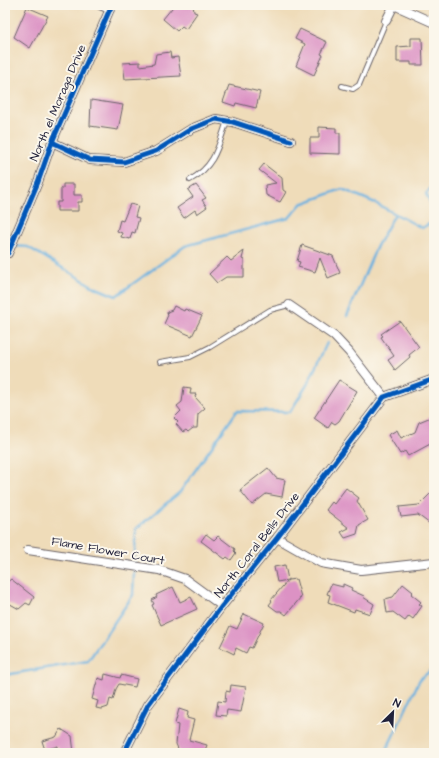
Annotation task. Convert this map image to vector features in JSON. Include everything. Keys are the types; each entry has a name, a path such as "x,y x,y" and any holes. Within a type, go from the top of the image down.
{"street":[{"path":"100,5 111,7"},
{"path":"386,21 394,5 434,23"},
{"name":"North el Moraga Drive","path":"5,252 8,253 35,189 52,142 111,7"},
{"path":"52,142 90,160 124,162 156,152 191,128 216,119 291,141"},
{"path":"290,305 334,336 349,352 384,396 434,379"},
{"name":"North Coral Bells Drive","path":"124,753 148,705 222,606 277,538 384,396"},
{"path":"277,538 321,563 361,570 434,562"},
{"name":"Flame Flower Court","path":"28,550 159,570 185,579 222,606"}],"lane":[{"path":"342,86 353,89 359,86 386,21"},
{"path":"190,180 207,168 219,144 227,121"},
{"path":"160,362 190,357 210,347 270,310 290,305"}],"building":[{"path":"172,5 193,5 194,12 197,13 186,29 182,26 177,31 163,19 172,8"},
{"path":"27,7 48,16 30,48 14,37"},
{"path":"300,29 327,42 314,75 296,66 305,44 295,39"},
{"path":"411,38 422,38 423,65 411,65 411,62 397,62 397,47 411,46"},
{"path":"170,52 171,58 178,57 181,76 125,79 123,63 140,62 140,66 154,64 156,54"},
{"path":"229,85 260,92 256,108 236,103 235,106 223,102"},
{"path":"91,100 123,105 118,130 90,126"},
{"path":"319,127 336,128 336,133 340,133 340,154 310,153 310,138 319,138"},
{"path":"264,164 282,178 283,190 286,192 280,202 266,195 265,185 276,183 259,170"},
{"path":"63,184 74,184 74,195 82,195 82,202 78,202 78,211 57,211 57,202 61,202 61,188 63,188"},
{"path":"196,185 206,198 202,200 207,207 197,214 195,210 184,218 177,208 193,197 188,190"},
{"path":"130,204 138,206 135,217 139,218 135,233 132,232 130,239 121,237 122,233 117,231 120,220 123,221"},
{"path":"302,245 333,256 340,273 328,278 320,258 315,272 298,267 300,262 297,261"},
{"path":"244,251 242,259 244,260 244,277 226,277 217,283 209,274 227,257 231,261"},
{"path":"174,306 184,311 185,309 202,316 192,336 164,324 168,315 167,312 172,310"},
{"path":"400,321 419,347 395,370 388,360 394,356 381,337 383,336 381,334"},
{"path":"339,380 357,391 339,421 335,424 332,422 328,428 314,418"},
{"path":"184,387 191,388 190,394 196,394 195,397 205,408 198,414 197,428 193,428 188,432 186,430 183,432 176,424 178,422 174,418 181,411 177,406 182,402"},
{"path":"431,417 434,420 434,442 408,456 405,451 400,454 388,435 397,430 401,438 415,432 419,422"},
{"path":"268,468 276,478 285,480 282,497 266,494 252,505 240,490"},
{"path":"346,488 359,498 357,501 368,520 359,525 357,534 345,538 341,532 349,528 326,510 332,502 334,504"},
{"path":"431,493 434,496 434,527 418,515 401,517 399,507 419,505"},
{"path":"206,534 214,540 218,536 235,549 234,551 236,553 231,560 227,557 225,559 201,541"},
{"path":"285,565 288,580 277,582 274,567"},
{"path":"11,579 34,597 30,605 26,603 19,609 5,601 5,584"},
{"path":"296,579 301,597 286,615 269,605 272,601 271,600 288,580"},
{"path":"331,584 343,587 343,584 352,588 351,590 364,596 363,597 374,604 370,614 355,609 354,612 328,602 330,595 327,594"},
{"path":"403,584 413,592 411,594 421,602 419,604 422,606 413,619 409,616 405,621 393,612 387,613 385,599 393,597"},
{"path":"173,587 180,602 191,597 197,609 161,625 152,605 154,604 152,600 157,597 156,595"},
{"path":"244,614 264,623 252,648 249,647 246,653 236,648 234,654 220,647 230,626 237,629"},
{"path":"105,674 120,678 121,675 137,679 135,687 119,684 113,700 110,699 108,707 102,709 96,708 98,701 92,699 98,678 104,680"},
{"path":"231,685 246,687 241,712 227,710 226,716 216,715 218,701 225,702 226,691 230,692"},
{"path":"179,709 188,712 187,718 194,720 189,740 207,745 204,753 180,753 176,744 178,725 175,724"},
{"path":"61,729 72,736 74,753 60,753 58,746 45,750 42,741 56,737"}],"waterway":[{"path":"434,184 426,194 434,210"},
{"path":"13,246 28,247 94,287 116,296 185,246 289,218 301,204 342,189 373,202 422,228 434,221"},
{"path":"347,316 377,246 395,214"},
{"path":"5,675 88,661 133,595 136,529 180,492 237,411 290,412 307,385 327,343"},
{"path":"385,753 420,679 434,668"}],"cycle path":[{"path":"5,252 8,253 38,182 52,142 113,5"},
{"path":"52,142 90,160 124,162 156,151 191,129 216,119 233,122 291,141"},
{"path":"124,753 148,705 222,606 277,538 384,397 434,379"}]}
